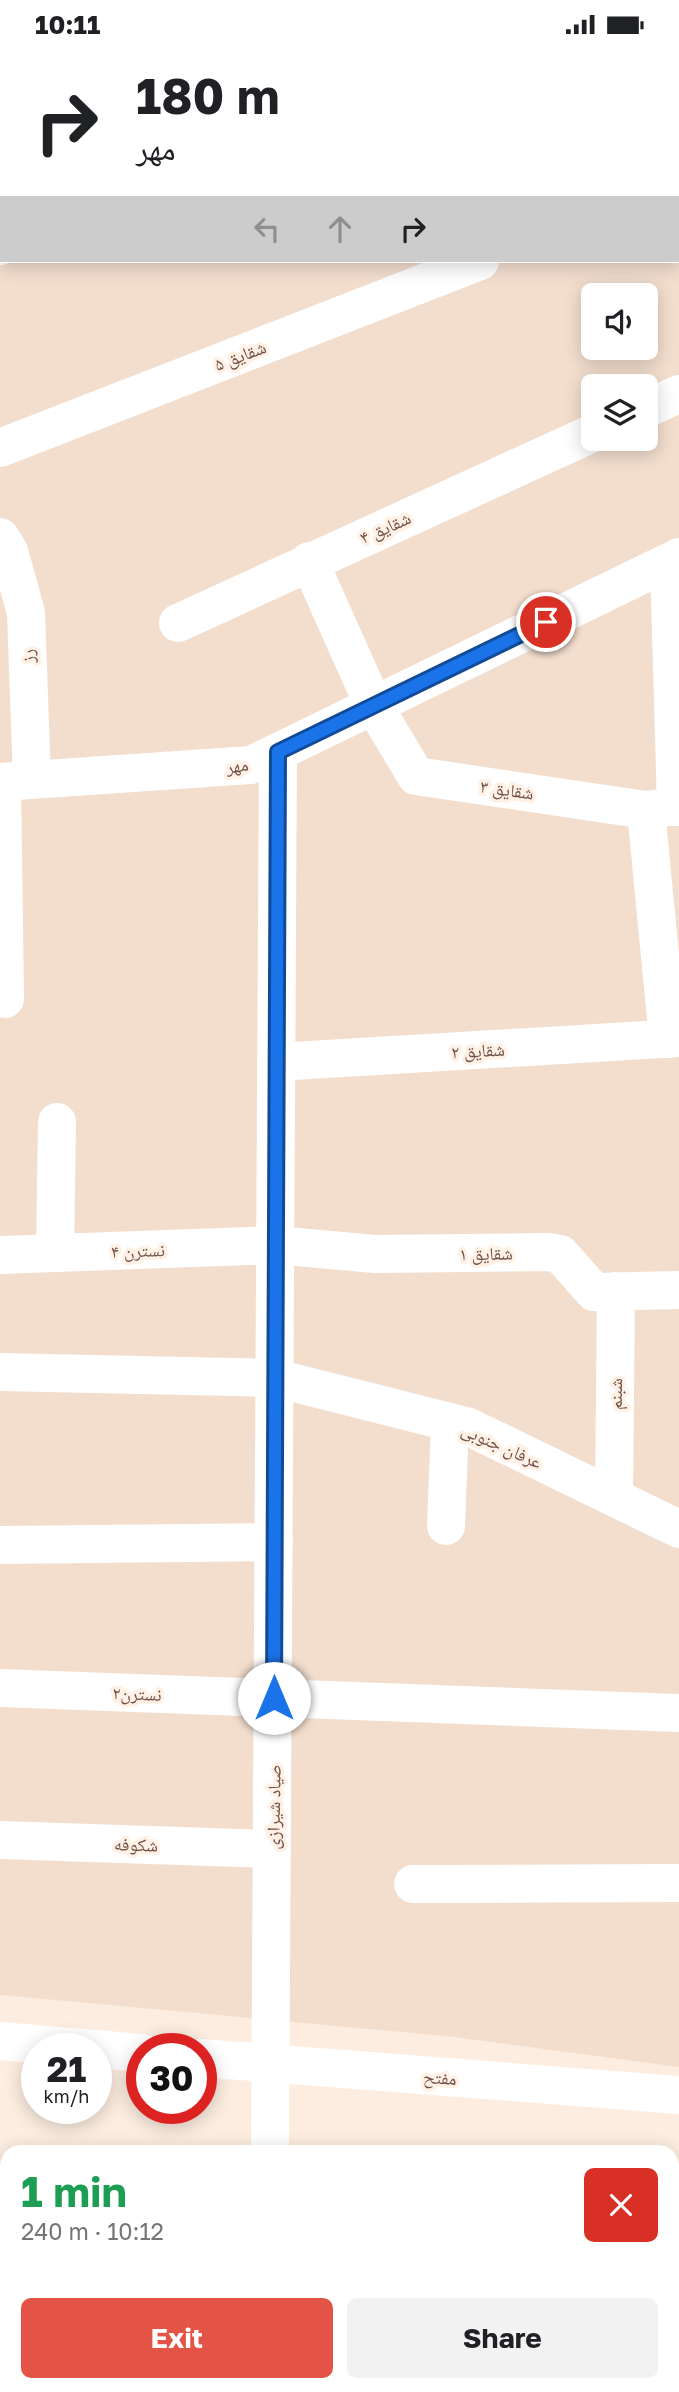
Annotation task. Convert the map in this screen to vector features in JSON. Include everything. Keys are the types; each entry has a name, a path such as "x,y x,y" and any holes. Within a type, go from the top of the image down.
{"street":[{"name":"شقایق ۵","path":"0,448 475,263"},
{"path":"658,404 679,394"},
{"name":"شقایق ۴","path":"178,623 581,438"},
{"name":"رز","path":"0,537 9,551 26,614 11,782 5,999"},
{"path":"674,560 667,808 674,1038"},
{"name":"مهر","path":"11,782 251,765 674,560"},
{"path":"309,561 374,706"},
{"name":"شقایق ۳","path":"374,706 416,776 667,808"},
{"name":"صیاد شیرازی","path":"270,2145 278,752"},
{"name":"شقایق ۲","path":"276,1062 674,1038"},
{"path":"55,1253 57,1122"},
{"name":"نسترن ۴","path":"0,1255 275,1245"},
{"name":"شقایق ۱","path":"275,1245 375,1254 548,1252 560,1254 594,1292 679,1290"},
{"name":"شبنم","path":"614,1497 616,1291"},
{"name":"عرفان جنوبی","path":"0,1372 275,1378 470,1427 679,1529"},
{"path":"446,1526 450,1422"},
{"path":"0,1545 274,1542"},
{"name":"نسترن۲","path":"0,1688 679,1713"},
{"name":"شکوفه","path":"0,1840 272,1849"},
{"path":"413,1884 679,1883"},
{"path":"0,2041 126,2052"},
{"name":"مفتح","path":"217,2059 679,2095"}],"shaded area":[{"path":"0,263 679,263 679,2067 445,2036 0,1995"}],"route":[{"path":"274,1698 278,752 546,622"}]}
